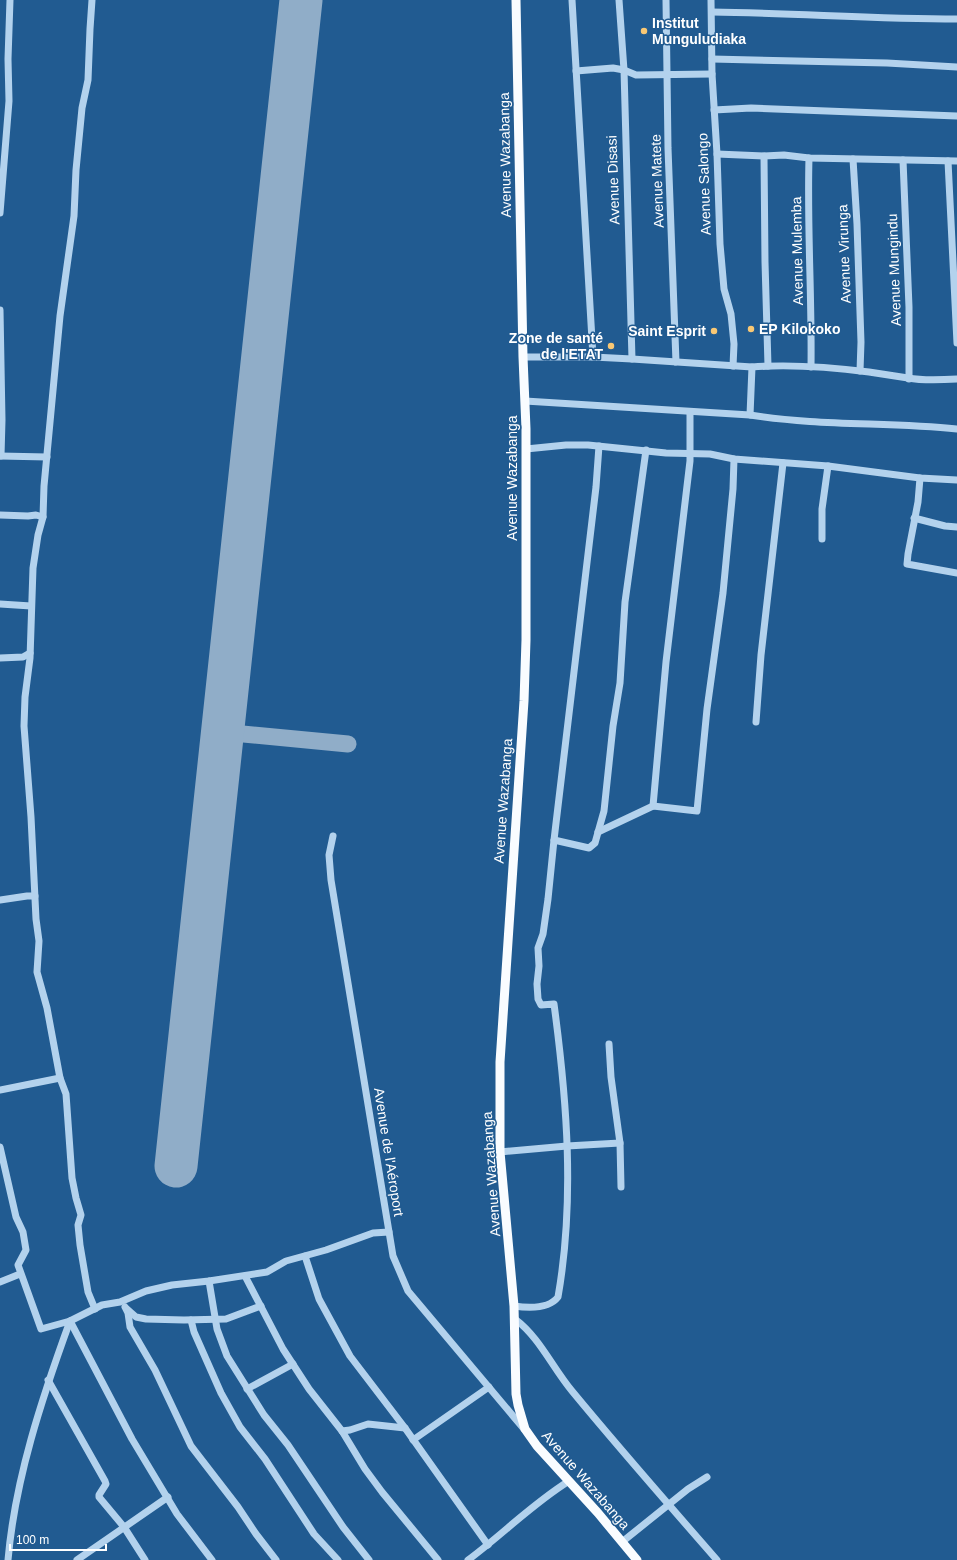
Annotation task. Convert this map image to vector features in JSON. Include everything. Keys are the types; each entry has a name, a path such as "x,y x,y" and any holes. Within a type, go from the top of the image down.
{"main road":[{"name":"Avenue Wazabanga","path":"516,0 526,449 526,640 524,701 500,1062 500,1152 515,1319 516,1394 525,1429 537,1446 637,1560"}],"street":[{"path":"0,213 9,101 8,59 10,0"},
{"path":"92,0 88,80 82,108 76,170 74,216 60,316 43,516 38,535 33,568 30,653 25,697 24,726 36,919 39,941 37,962 38,972 47,1008 60,1078 66,1094 72,1178 81,1215 78,1225 80,1245 88,1292 95,1309"},
{"path":"572,0 593,357"},
{"name":"Avenue Disasi","path":"619,0 624,70 632,358"},
{"name":"Avenue Matete","path":"666,0 666,74 676,362"},
{"name":"Avenue Salongo","path":"711,0 712,74 717,154 720,244 724,289 731,314 734,344 733,366"},
{"path":"712,12 895,19 957,19"},
{"path":"712,59 887,62 957,68"},
{"path":"576,71 613,68 624,70 636,75 712,74"},
{"path":"714,110 751,108 957,116"},
{"path":"717,154 764,156 784,155 809,158 957,161"},
{"path":"764,156 768,366"},
{"name":"Avenue Mulemba","path":"809,158 808,230 812,318 811,367"},
{"name":"Avenue Virunga","path":"853,159 861,342 860,371"},
{"name":"Avenue Mungindu","path":"903,160 909,307 909,379"},
{"path":"948,161 957,343"},
{"path":"0,310 2,420 1,456 47,457"},
{"path":"523,357 632,358 752,367 811,367 860,371 909,379 957,379"},
{"path":"750,415 752,367"},
{"path":"525,401 750,415 776,419 957,429"},
{"path":"653,806 661,705 690,461 690,412"},
{"path":"526,449 566,445 599,446 666,453 710,454 734,459 828,466 920,478 957,480"},
{"path":"514,1306 530,1308 550,1303 555,1300 558,1296 566,1238 568,1201 567,1146 562,1066 554,1004 540,1004 537,984 538,948 543,934 546,913 599,446"},
{"path":"554,840 589,848 595,842 604,811 613,726 620,683 625,602 646,450"},
{"path":"598,832 653,806 697,811 707,709 723,593 734,459"},
{"path":"756,722 761,656 783,463"},
{"path":"822,539 822,509 828,466"},
{"path":"920,478 918,502 907,564 957,573"},
{"path":"0,515 43,516"},
{"path":"914,518 945,526 957,527"},
{"path":"0,604 31,606"},
{"path":"0,658 23,657 30,653"},
{"name":"Avenue de l'Aéroport","path":"333,836 329,855 331,880 393,1256 408,1291 525,1429"},
{"path":"0,900 35,896"},
{"path":"609,1044 611,1076 620,1143 621,1187"},
{"path":"0,1090 60,1078"},
{"path":"500,1152 620,1143"},
{"path":"0,1147 16,1216 23,1232 26,1250 18,1266 41,1329 70,1321 102,1306 122,1305 134,1295 146,1291 172,1285 209,1282 268,1272 286,1261 326,1250 374,1233 388,1232"},
{"path":"305,1256 319,1299 350,1356 405,1428 488,1545"},
{"path":"0,1282 20,1274"},
{"path":"245,1276 293,1364 309,1389 342,1431 365,1469 382,1492 438,1560"},
{"path":"209,1282 215,1318 222,1344 247,1389 264,1415 288,1445 343,1527 369,1560"},
{"path":"122,1305 136,1317 146,1319 191,1320 215,1318 226,1319 261,1306"},
{"path":"122,1305 128,1313 130,1327 155,1370 191,1446 238,1507 276,1560"},
{"path":"515,1319 533,1336 570,1389 717,1560"},
{"path":"191,1320 194,1332 221,1393 240,1427 265,1459 314,1534 338,1560"},
{"path":"8,1560 10,1539 28,1449 48,1380 70,1321"},
{"path":"70,1321 132,1439 181,1519 212,1560"},
{"path":"247,1389 293,1364"},
{"path":"48,1380 105,1481 106,1484 99,1497 124,1527 146,1560"},
{"path":"413,1440 489,1387"},
{"path":"342,1431 368,1424 405,1428"},
{"path":"622,1542 688,1489 707,1477"},
{"path":"468,1560 539,1502 568,1482"},
{"path":"79,1559 168,1497"}],"taxiway":[{"path":"222,732 348,744"}],"runway":[{"path":"176,1166 301,0"}],"place":[{"name":"Institut Munguludiaka","path":"644,31"},
{"name":"EP Kilokoko","path":"751,329"},
{"name":"Saint Esprit","path":"714,331"},
{"name":"Zone de santé de l'ETAT","path":"611,346"}]}
